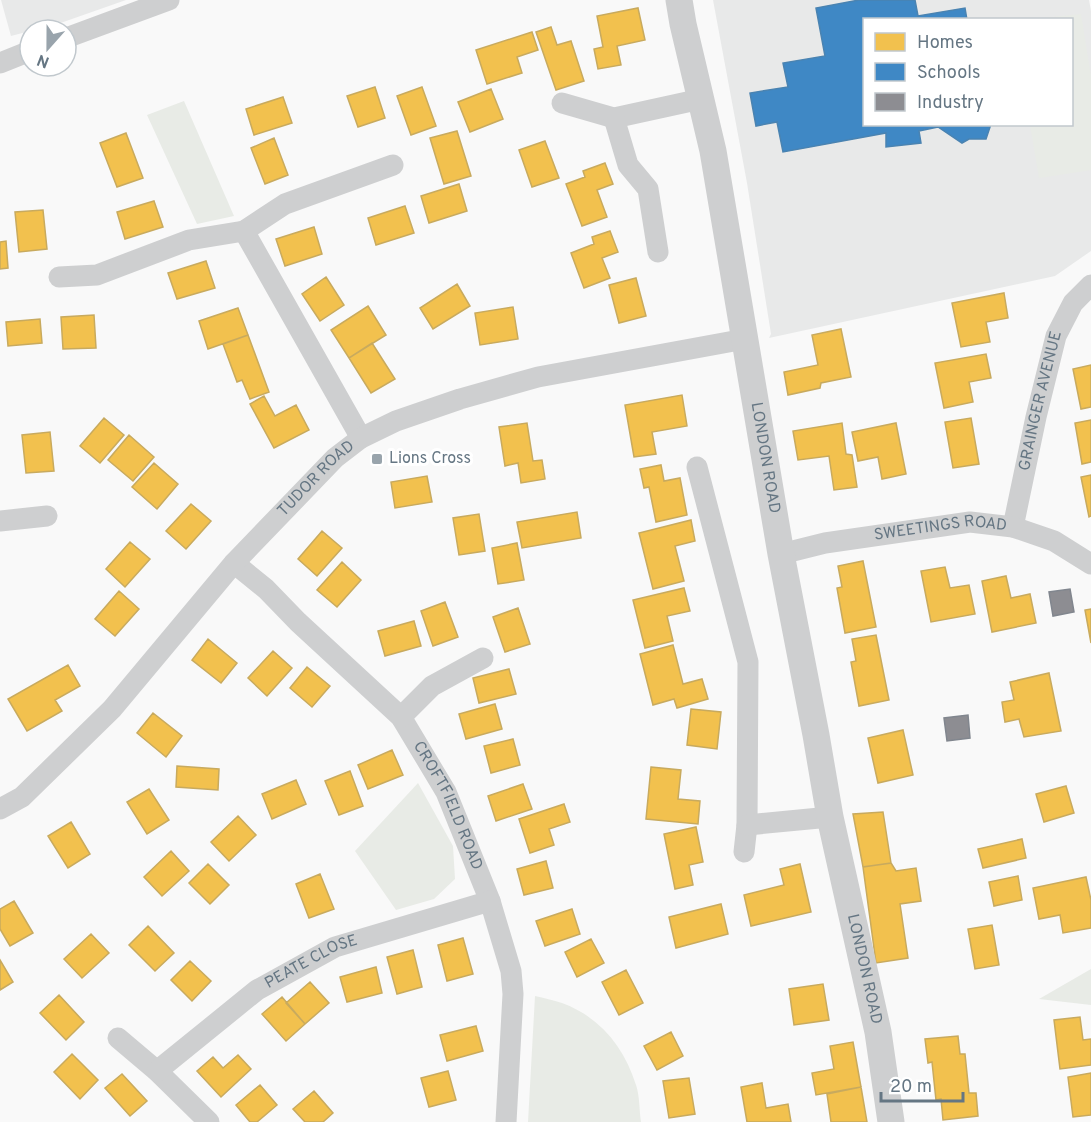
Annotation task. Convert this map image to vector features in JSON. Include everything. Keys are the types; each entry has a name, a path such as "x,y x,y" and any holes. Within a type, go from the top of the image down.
{"street":[{"path":"78,34 169,0"},
{"name":"LONDON ROAD","path":"678,0 715,163 781,554 830,817 878,1032 891,1122"},
{"path":"0,63 18,56"},
{"path":"562,103 614,118 702,99"},
{"path":"614,118 628,165 648,189 658,252"},
{"path":"59,277 96,275 189,240 244,231 285,204 393,165"},
{"path":"244,231 361,438"},
{"name":"GRAINGER AVENUE","path":"1013,526 1056,336 1073,303 1091,285"},
{"name":"TUDOR ROAD","path":"0,809 22,797 112,710 234,563 334,458 361,438 406,418 460,399 538,377 745,339"},
{"path":"697,467 748,662 747,825 744,852"},
{"path":"0,521 47,516"},
{"name":"SWEETINGS ROAD","path":"781,554 825,543 970,522 1013,526 1054,542 1091,564"},
{"name":"CROFTFIELD ROAD","path":"234,563 266,589 298,622 401,717 446,792 490,901 511,971 513,994 506,1122"},
{"path":"401,717 432,686 483,658"},
{"path":"747,825 830,817"},
{"name":"PEATE CLOSE","path":"157,1071 256,990 335,948 490,901"},
{"path":"118,1038 157,1071 209,1122"}],"shaded area":[{"path":"1,0 126,0 75,18 18,18 18,34 11,36"},
{"path":"713,0 1089,0 1091,11 1091,251 1055,276 769,338 771,334 747,183"},
{"path":"1081,14 1091,76 1091,170 1039,178 1030,126 1073,126 1073,18 1043,18"},
{"path":"184,101 234,216 197,224 147,115"},
{"path":"418,783 453,846 455,879 434,899 396,910 355,851"},
{"path":"1091,969 1091,1005 1039,999"},
{"path":"535,996 576,1009 588,1016 609,1035 631,1071 639,1099 641,1122 528,1122"}],"building: Homes":[{"path":"638,8 645,40 617,46 621,65 598,69 594,49 603,47 597,16"},
{"path":"551,27 557,45 571,41 584,81 556,90 536,32"},
{"path":"532,32 538,50 517,57 522,73 487,84 476,50"},
{"path":"375,87 385,118 358,127 347,96"},
{"path":"422,87 436,126 411,135 397,96"},
{"path":"491,89 503,119 470,132 458,102"},
{"path":"283,97 292,123 254,135 246,109"},
{"path":"457,131 471,176 444,184 430,138"},
{"path":"126,133 143,178 117,187 100,143"},
{"path":"274,138 288,175 265,184 251,148"},
{"path":"545,141 559,178 532,187 519,150"},
{"path":"605,163 613,184 597,190 607,217 582,226 566,184 585,177 583,171"},
{"path":"459,184 467,211 429,223 421,196"},
{"path":"154,201 163,227 125,239 117,212"},
{"path":"405,206 414,233 376,245 368,218"},
{"path":"43,210 47,249 19,252 15,212"},
{"path":"314,227 322,254 285,266 276,239"},
{"path":"610,231 618,252 602,258 610,278 584,288 571,253 594,244 592,237"},
{"path":"6,241 8,268 0,269 0,242"},
{"path":"206,261 215,288 177,299 168,273"},
{"path":"326,277 344,305 320,321 302,294"},
{"path":"636,278 646,316 619,323 609,285"},
{"path":"457,284 470,306 433,329 420,308"},
{"path":"1004,293 1008,318 986,322 990,342 961,347 952,303"},
{"path":"368,306 386,335 349,358 331,330"},
{"path":"513,307 518,339 480,345 475,313"},
{"path":"238,308 248,335 208,349 199,321"},
{"path":"94,315 96,348 63,349 61,317"},
{"path":"40,319 42,343 8,346 6,322"},
{"path":"841,329 851,377 821,383 820,388 788,395 784,372 818,365 812,335"},
{"path":"248,335 269,392 250,399 242,380 237,382 223,344"},
{"path":"372,343 395,379 371,393 349,358"},
{"path":"986,354 991,378 969,382 973,402 944,408 935,363"},
{"path":"1091,365 1091,407 1081,409 1073,369"},
{"path":"682,395 687,426 652,432 656,454 634,457 625,405"},
{"path":"264,396 275,416 296,405 309,430 274,448 250,404"},
{"path":"104,418 124,435 100,463 80,446"},
{"path":"971,418 979,464 953,468 945,422"},
{"path":"1091,420 1091,462 1082,464 1075,423"},
{"path":"527,423 533,461 542,460 545,479 521,483 518,463 505,466 499,427"},
{"path":"842,423 846,454 852,455 857,487 834,490 829,456 798,460 793,431"},
{"path":"896,423 906,474 882,479 878,457 858,461 852,432"},
{"path":"50,432 54,471 26,473 22,435"},
{"path":"129,435 154,457 133,481 108,460"},
{"path":"154,463 178,484 157,509 132,487"},
{"path":"661,465 664,481 680,478 687,515 656,522 649,487 644,488 640,469"},
{"path":"1091,475 1091,516 1089,517 1081,477"},
{"path":"427,476 432,502 395,508 391,482"},
{"path":"191,504 211,521 186,549 166,531"},
{"path":"577,512 581,538 522,548 517,522"},
{"path":"479,514 485,551 459,555 453,518"},
{"path":"691,520 695,541 675,546 684,581 653,589 639,533"},
{"path":"322,531 342,548 317,576 298,559"},
{"path":"130,542 150,559 125,587 106,569"},
{"path":"517,543 524,580 498,584 492,548"},
{"path":"863,561 876,627 845,633 837,588 842,587 838,566"},
{"path":"342,562 361,580 337,607 317,590"},
{"path":"945,567 950,588 969,585 975,614 931,622 921,571"},
{"path":"1006,576 1011,598 1030,594 1036,623 992,632 982,581"},
{"path":"684,588 690,611 667,616 673,641 645,648 633,600"},
{"path":"119,591 139,609 115,636 95,619"},
{"path":"445,602 458,637 433,646 421,611"},
{"path":"518,608 530,644 505,652 493,617"},
{"path":"1091,609 1091,643 1085,610"},
{"path":"414,621 421,646 385,656 378,631"},
{"path":"876,635 889,700 859,706 851,662 856,661 852,639"},
{"path":"208,639 237,663 221,683 192,660"},
{"path":"673,645 683,684 702,679 708,699 677,708 674,699 653,705 640,654"},
{"path":"273,651 292,668 267,696 248,678"},
{"path":"68,665 80,686 55,700 62,711 27,731 8,699"},
{"path":"307,667 330,686 312,707 290,688"},
{"path":"509,669 516,694 479,703 473,678"},
{"path":"1049,673 1061,731 1024,737 1019,719 1005,722 1002,702 1014,700 1010,682"},
{"path":"495,704 502,729 466,739 459,714"},
{"path":"691,709 721,712 717,749 687,745"},
{"path":"153,713 182,736 166,757 137,733"},
{"path":"903,730 913,775 878,783 868,738"},
{"path":"513,739 520,765 491,773 484,746"},
{"path":"392,750 403,775 368,789 358,765"},
{"path":"177,766 219,769 218,790 176,787"},
{"path":"651,767 681,770 678,799 700,801 698,824 646,819"},
{"path":"350,771 363,806 339,815 325,781"},
{"path":"296,780 306,804 272,819 262,794"},
{"path":"523,784 532,809 496,821 488,796"},
{"path":"1066,786 1074,813 1044,822 1036,794"},
{"path":"149,789 169,820 147,834 127,802"},
{"path":"564,804 570,822 549,829 554,845 530,853 519,819"},
{"path":"883,812 891,863 863,867 853,814"},
{"path":"238,816 256,835 229,861 211,842"},
{"path":"71,822 90,854 68,868 48,836"},
{"path":"696,827 703,862 689,865 693,885 675,889 664,834"},
{"path":"1022,839 1026,858 983,868 978,849"},
{"path":"171,851 189,871 162,896 144,877"},
{"path":"546,861 553,888 524,895 517,869"},
{"path":"891,863 896,871 916,868 921,901 900,904 908,958 876,963 863,867"},
{"path":"208,864 229,885 210,904 189,883"},
{"path":"800,864 811,912 751,926 744,895 784,885 780,869"},
{"path":"320,874 334,909 309,918 296,884"},
{"path":"1018,876 1022,900 994,906 989,882"},
{"path":"1086,877 1091,900 1091,928 1063,933 1060,915 1039,919 1033,888"},
{"path":"14,901 33,933 10,946 0,929 0,909"},
{"path":"721,904 728,934 676,948 669,917"},
{"path":"572,909 580,934 545,946 536,921"},
{"path":"992,925 999,965 975,969 968,929"},
{"path":"148,926 174,953 155,971 129,945"},
{"path":"91,934 109,953 82,978 64,959"},
{"path":"463,938 473,974 447,981 438,945"},
{"path":"591,939 604,963 577,977 565,952"},
{"path":"413,950 422,987 397,994 387,957"},
{"path":"0,960 13,982 0,990"},
{"path":"190,961 211,981 192,1001 171,980"},
{"path":"376,967 382,993 347,1002 340,977"},
{"path":"626,970 643,1003 619,1015 602,982"},
{"path":"310,982 329,1003 305,1024 286,1003"},
{"path":"823,984 829,1020 794,1025 789,989"},
{"path":"59,995 84,1022 66,1040 40,1013"},
{"path":"282,997 305,1024 286,1041 262,1014"},
{"path":"1080,1017 1083,1040 1091,1039 1091,1065 1060,1069 1054,1020"},
{"path":"476,1026 483,1051 447,1061 440,1035"},
{"path":"671,1032 683,1056 657,1070 644,1046"},
{"path":"958,1036 960,1054 965,1054 969,1093 976,1093 978,1116 943,1120 941,1099 936,1100 932,1062 928,1063 925,1039"},
{"path":"853,1042 861,1087 816,1095 812,1073 834,1069 830,1046"},
{"path":"72,1054 98,1080 80,1099 54,1072"},
{"path":"238,1055 251,1069 221,1097 197,1071 213,1057 223,1068"},
{"path":"448,1071 456,1100 429,1107 421,1078"},
{"path":"1091,1073 1091,1115 1073,1117 1068,1077"},
{"path":"122,1074 147,1101 130,1116 105,1088"},
{"path":"689,1078 695,1114 669,1118 663,1081"},
{"path":"762,1083 766,1108 788,1104 791,1122 747,1122 741,1087"},
{"path":"260,1085 277,1105 257,1122 250,1122 236,1105"},
{"path":"861,1087 867,1122 831,1122 827,1094"},
{"path":"314,1091 333,1113 323,1122 305,1122 293,1109"}],"building: Schools":[{"path":"859,0 915,0 918,16 965,8 967,18 863,18 863,126 990,126 986,139 969,139 962,143 938,127 919,131 921,143 886,147 886,133 783,152 777,122 756,126 750,93 788,87 783,63 825,56 816,8"}],"building: Industry":[{"path":"1070,589 1074,612 1053,616 1049,592"},
{"path":"968,715 970,738 947,741 944,718"}],"place":[{"name":"Lions Cross","path":"377,459"}]}
